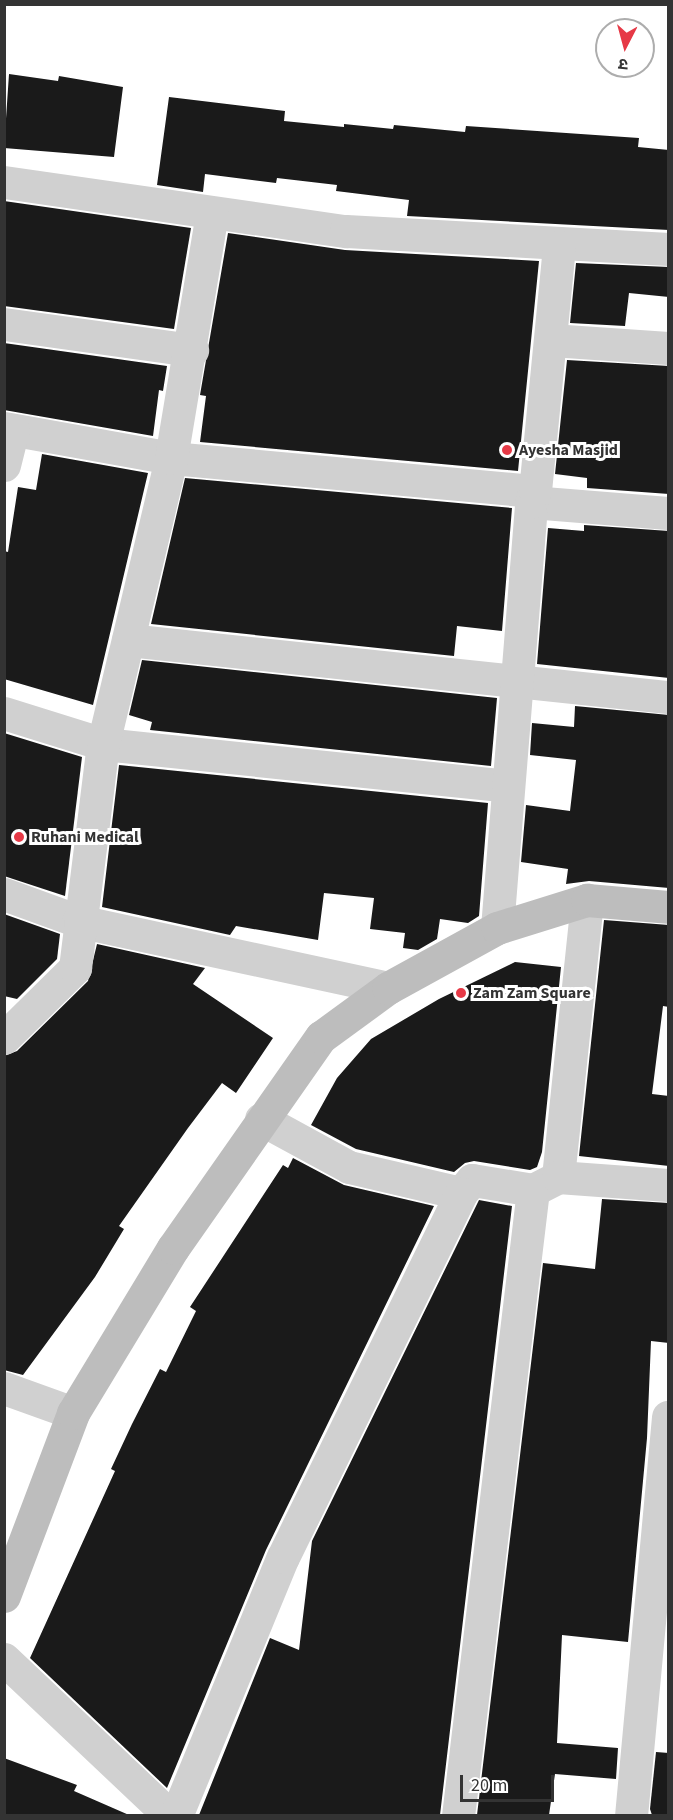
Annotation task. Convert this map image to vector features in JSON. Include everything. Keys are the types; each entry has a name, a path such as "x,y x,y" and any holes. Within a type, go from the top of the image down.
{"main road":[{"path":"4,1596 73,1413 173,1248 261,1119 321,1037 388,988 497,928 587,900 669,907"}],"street":[{"path":"4,182 346,231 559,246 669,249"},
{"path":"4,1038 75,968 78,921 103,744 171,458 192,350 212,213"},
{"path":"497,928 515,683 559,246"},
{"path":"4,324 192,350"},
{"path":"551,340 669,348"},
{"path":"4,465 9,429 171,458 533,496 669,513"},
{"path":"128,640 515,683 669,697"},
{"path":"4,713 103,744 506,786"},
{"path":"4,894 78,921 388,988"},
{"path":"458,1815 587,900"},
{"path":"261,1119 349,1167 461,1193"},
{"path":"176,1815 283,1557 461,1193 472,1180 546,1184 669,1185"},
{"path":"4,1388 73,1413"},
{"path":"632,1815 662,1553 669,1418"},
{"path":"4,1659 170,1815"}],"building":[{"path":"9,74 58,81 59,76 123,87 114,157 4,148"},
{"path":"169,97 285,111 284,121 344,127 344,124 393,129 394,125 465,132 466,126 639,138 638,147 669,150 669,230 407,216 409,200 336,191 337,185 277,178 276,183 205,174 203,192 157,185"},
{"path":"4,201 191,228 174,329 4,306"},
{"path":"228,233 345,250 539,261 518,471 200,442 206,396 200,395"},
{"path":"576,263 669,267 669,297 629,293 625,326 570,323"},
{"path":"4,343 167,366 163,391 159,390 153,436 4,410"},
{"path":"567,360 669,366 669,494 587,488 587,478 555,474"},
{"path":"42,454 148,473 93,705 4,679 4,551 8,552 18,487 36,490"},
{"path":"185,478 512,508 502,631 457,626 454,656 151,624"},
{"path":"584,525 669,531 669,678 537,664 548,528 584,531"},
{"path":"142,660 497,698 491,766 150,730 152,722 129,715"},
{"path":"575,706 669,715 669,888 589,881 566,884 568,869 521,862 526,805 570,811 576,760 530,755 532,723 574,727"},
{"path":"4,733 82,757 65,896 4,876"},
{"path":"119,765 488,803 479,916 468,923 440,919 437,939 418,950 403,948 405,933 370,929 374,898 324,893 318,940 236,926 230,935 102,907"},
{"path":"4,914 60,934 57,959 17,999 4,996"},
{"path":"604,920 669,925 669,1007 663,1006 652,1094 669,1096 669,1166 579,1156"},
{"path":"97,944 205,968 193,984 273,1038 236,1093 222,1083 188,1128 119,1226 124,1229 95,1277 23,1375 4,1370 4,1056 17,1051 88,981"},
{"path":"515,962 561,967 542,1152 537,1167 530,1170 474,1161 465,1163 454,1172 356,1149 311,1125 337,1078 371,1039 439,999"},
{"path":"293,1158 344,1185 434,1206 266,1550 167,1788 30,1658 115,1471 111,1469 132,1424 160,1369 166,1372 196,1311 190,1307 283,1165 288,1168"},
{"path":"602,1199 669,1203 669,1343 651,1341 647,1438 628,1642 562,1635 557,1743 618,1748 616,1779 555,1774 549,1815 477,1815 543,1263 595,1269"},
{"path":"479,1200 512,1206 440,1815 199,1815 270,1638 299,1650 312,1541"},
{"path":"656,1752 669,1753 669,1815 652,1815 650,1809"},
{"path":"4,1758 77,1785 74,1791 129,1815 4,1815"}],"place":[{"name":"Ayesha Masjid","path":"507,450"},
{"name":"Ruhani Medical","path":"19,837"},
{"name":"Zam Zam Square","path":"461,993"}]}
